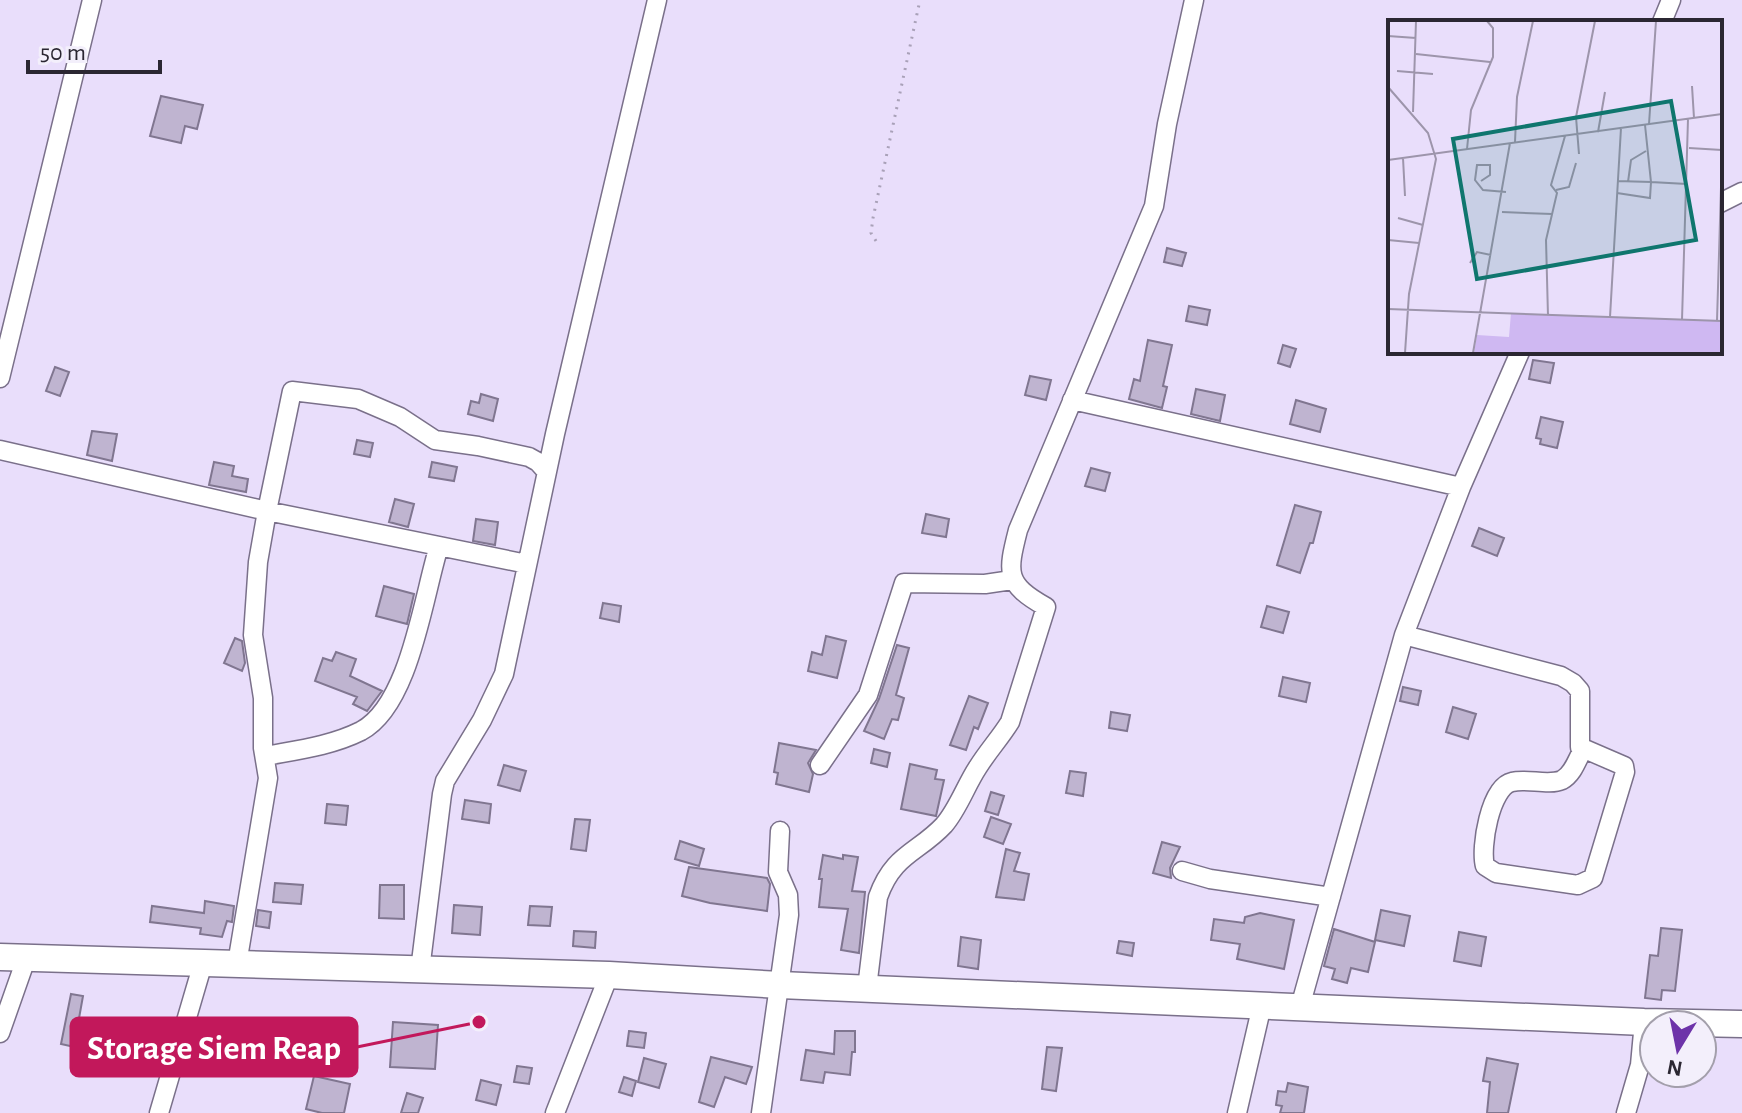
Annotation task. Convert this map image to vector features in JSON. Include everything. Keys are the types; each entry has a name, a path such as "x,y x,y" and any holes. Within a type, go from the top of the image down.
{"street":[{"path":"0,378 92,0"},
{"path":"420,970 445,781 499,686 511,645 547,472 657,0"},
{"path":"867,988 878,897 883,884 910,851 942,827 981,761 1010,722 1046,607 1018,589 1012,580 1012,553 1018,530 1154,206 1167,124 1194,0"},
{"path":"1663,20 1671,0"},
{"path":"1722,202 1742,192"},
{"path":"1300,1007 1404,635 1461,487 1519,354"},
{"path":"237,964 268,778 263,698 253,635 258,562 292,391 358,399 400,417 435,440 529,457 547,472"},
{"path":"1072,400 1461,487"},
{"path":"0,450 267,511 527,564"},
{"path":"265,756 331,743 362,730 387,709 411,654 439,546"},
{"path":"820,765 868,695 904,583 985,584 1012,580"},
{"path":"1404,635 1561,676 1573,683 1580,691 1579,743 1583,749 1623,763 1625,768 1593,878 1578,885 1496,873 1485,866 1482,856 1494,798 1500,788 1511,782 1559,781 1570,774 1583,749"},
{"path":"761,1113 789,905 778,872 780,831"},
{"path":"1182,871 1210,879 1331,897"},
{"path":"0,1033 13,958 609,975 1638,1022"},
{"path":"159,1113 203,963"},
{"path":"555,1113 609,975"},
{"path":"1237,1113 1262,1005"},
{"path":"1718,1024 1742,1024"},
{"path":"1626,1113 1638,1072"}],"path":[{"path":"876,241 871,233 873,218 920,0"}],"building":[{"path":"161,96 203,105 197,129 185,126 181,143 150,136"},
{"path":"1167,248 1186,253 1182,266 1164,262"},
{"path":"1189,306 1210,310 1207,325 1186,321"},
{"path":"1148,340 1172,345 1163,386 1167,387 1162,408 1129,399 1134,379 1140,381"},
{"path":"1283,345 1296,349 1290,367 1278,363"},
{"path":"1533,360 1554,363 1550,383 1529,379"},
{"path":"55,367 69,372 60,396 46,391"},
{"path":"1030,376 1051,380 1046,400 1025,395"},
{"path":"1196,389 1225,395 1220,421 1191,414"},
{"path":"481,394 498,399 493,421 468,414 471,401 479,403"},
{"path":"1296,400 1326,409 1320,432 1290,424"},
{"path":"1541,417 1563,422 1557,448 1540,444 1541,439 1536,438"},
{"path":"92,431 117,434 112,461 87,455"},
{"path":"357,440 373,443 370,457 354,454"},
{"path":"214,462 234,466 232,476 248,479 246,492 209,485"},
{"path":"432,462 457,467 454,481 429,477"},
{"path":"1091,468 1110,473 1105,491 1085,486"},
{"path":"395,499 414,504 408,527 389,522"},
{"path":"1295,505 1321,512 1313,543 1310,543 1300,573 1277,565"},
{"path":"926,514 949,519 946,537 922,533"},
{"path":"476,519 498,522 495,545 473,541"},
{"path":"1479,528 1504,538 1497,556 1472,546"},
{"path":"384,586 414,594 407,624 376,616"},
{"path":"603,603 621,606 619,622 600,618"},
{"path":"1267,606 1289,612 1283,633 1261,627"},
{"path":"826,636 846,641 837,678 808,671 812,652 822,655"},
{"path":"235,638 242,641 245,663 242,671 224,663"},
{"path":"897,645 909,648 896,695 904,698 898,720 892,719 884,739 864,731 879,699"},
{"path":"336,652 356,659 350,676 382,691 367,711 353,704 357,697 315,681 323,658 332,661"},
{"path":"1283,677 1310,683 1306,702 1279,696"},
{"path":"1403,687 1421,691 1418,705 1400,701"},
{"path":"969,696 988,703 978,729 974,727 966,750 950,745"},
{"path":"1453,707 1476,714 1468,739 1446,732"},
{"path":"1111,712 1130,715 1127,731 1109,728"},
{"path":"779,743 816,750 808,763 813,774 809,792 776,784 778,773 774,772"},
{"path":"874,749 890,753 887,767 871,763"},
{"path":"910,764 937,770 935,779 944,780 936,816 901,809"},
{"path":"504,765 526,771 520,791 498,785"},
{"path":"1070,771 1086,773 1083,796 1066,793"},
{"path":"991,792 1004,796 998,815 985,811"},
{"path":"465,800 491,804 489,823 462,819"},
{"path":"327,804 348,806 346,825 325,823"},
{"path":"991,817 1011,824 1003,844 984,837"},
{"path":"575,819 590,820 586,851 571,849"},
{"path":"680,841 704,849 699,866 675,859"},
{"path":"1162,842 1180,847 1170,868 1171,878 1153,873"},
{"path":"1006,849 1020,853 1014,871 1029,874 1024,900 996,897"},
{"path":"823,855 843,859 843,855 858,857 852,891 865,892 859,953 841,950 848,909 819,907"},
{"path":"689,867 767,878 770,884 767,911 682,896"},
{"path":"275,883 303,885 301,904 273,902"},
{"path":"380,885 404,885 404,919 379,918"},
{"path":"205,901 234,906 232,922 227,921 222,937 200,934 201,928 150,922 152,906 204,913"},
{"path":"454,905 482,907 480,935 452,933"},
{"path":"530,906 552,907 550,926 528,925"},
{"path":"258,910 271,912 269,928 256,926"},
{"path":"1381,910 1410,916 1404,946 1375,940"},
{"path":"1260,913 1294,920 1284,969 1237,959 1240,944 1211,940 1214,919 1244,923 1245,917"},
{"path":"1661,928 1682,930 1675,991 1662,990 1661,1000 1645,998 1650,955 1658,956"},
{"path":"1334,929 1375,942 1368,972 1351,968 1347,983 1332,979 1335,969 1324,966"},
{"path":"574,931 596,932 595,948 573,946"},
{"path":"1459,932 1486,937 1481,966 1454,961"},
{"path":"961,937 981,940 978,969 958,966"},
{"path":"1119,941 1134,943 1132,956 1117,953"},
{"path":"71,994 83,996 78,1024 101,1029 97,1052 61,1044"},
{"path":"393,1022 438,1025 435,1069 390,1067"},
{"path":"629,1031 646,1033 644,1048 627,1046"},
{"path":"835,1031 855,1031 850,1075 825,1072 823,1083 801,1080 806,1050 834,1054"},
{"path":"1047,1047 1062,1048 1056,1091 1042,1089"},
{"path":"711,1057 752,1067 746,1084 725,1077 714,1107 699,1102"},
{"path":"644,1058 666,1064 659,1088 638,1082"},
{"path":"1487,1058 1518,1064 1508,1113 1487,1113 1490,1082 1483,1081"},
{"path":"517,1066 532,1068 529,1084 514,1082"},
{"path":"314,1076 350,1084 344,1113 306,1109"},
{"path":"624,1077 636,1081 632,1096 619,1092"},
{"path":"481,1080 501,1085 496,1105 476,1100"},
{"path":"1288,1083 1308,1087 1304,1113 1280,1113 1282,1106 1276,1105 1278,1091 1286,1092"},
{"path":"407,1093 423,1098 418,1113 401,1113"}],"place":[{"name":"Storage Siem Reap","path":"479,1022"}]}
